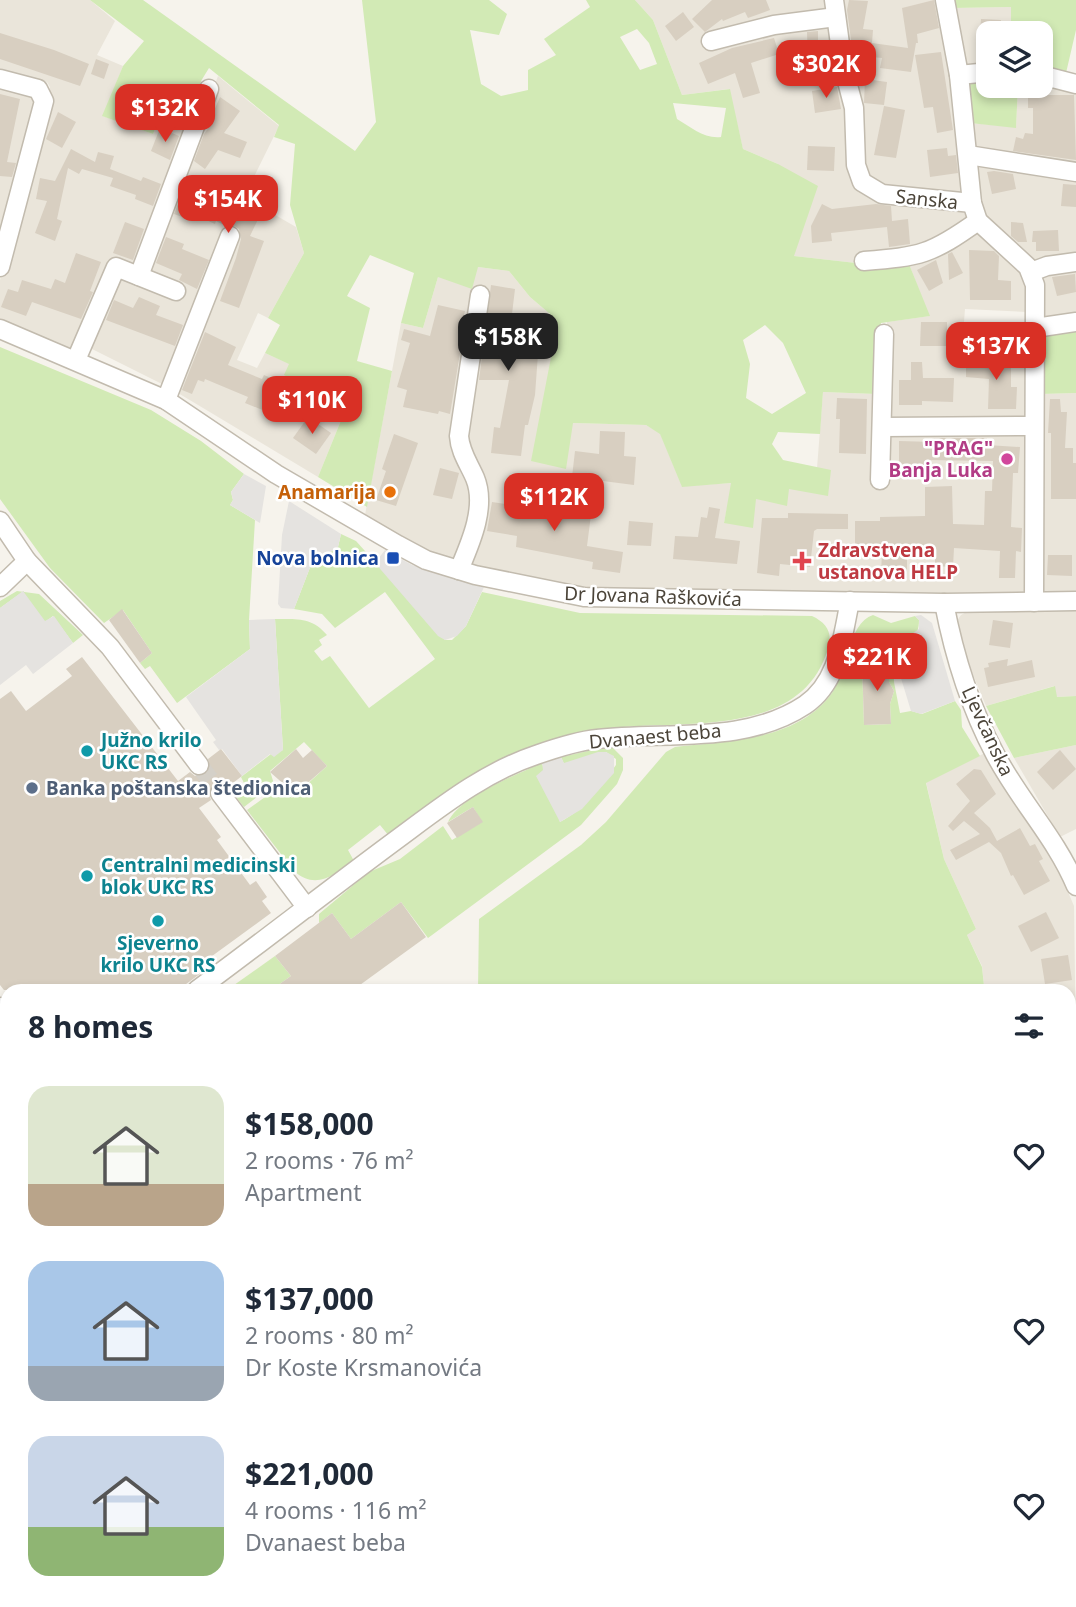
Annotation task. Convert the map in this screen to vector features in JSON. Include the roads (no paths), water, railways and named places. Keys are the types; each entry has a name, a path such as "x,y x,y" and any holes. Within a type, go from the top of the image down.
{"street":[{"name":"Sanska","path":"945,0 959,75 972,203 978,221 1031,272"},
{"name":"Sanska","path":"835,8 843,66 854,108 856,165 862,182 882,194 972,203"},
{"path":"712,41 835,8"},
{"path":"959,75 976,73"},
{"path":"1053,78 1076,84"},
{"path":"0,79 38,89 44,97 5,234 0,267"},
{"path":"139,276 209,89"},
{"path":"968,155 1076,172"},
{"path":"864,261 922,255 945,244 978,221"},
{"path":"166,400 230,236"},
{"path":"1034,602 1035,285 1031,272 1047,266 1076,262"},
{"path":"76,360 116,267 176,290"},
{"path":"459,570 475,527 479,503 479,491 459,445 459,436 480,295"},
{"path":"1035,328 1076,322"},
{"name":"Dr Jovana Raškovića","path":"0,329 166,400 311,495 426,560 459,570 584,597 944,603 1076,601"},
{"path":"880,480 884,334"},
{"path":"883,427 1033,426"},
{"path":"0,521 27,561 110,647 199,765"},
{"path":"0,587 27,561"},
{"name":"Dvanaest beba","path":"205,984 444,804 510,765 594,739 715,733 750,726 783,717 806,705 829,678 840,654 850,601"},
{"name":"Ljevčanska","path":"944,603 960,670 994,754 1060,852 1076,886"},
{"path":"220,793 307,908"}],"tunnel":[{"path":"199,765 220,793"}],"place":[{"name":"\"PRAG\" Banja Luka","path":"1007,459"},
{"name":"Anamarija","path":"390,492"},
{"name":"Nova bolnica","path":"393,558"},
{"name":"Zdravstvena ustanova HELP","path":"802,561"},
{"name":"Južno krilo UKC RS","path":"87,751"},
{"name":"Banka poštanska štedionica","path":"32,788"},
{"name":"Centralni medicinski blok UKC RS","path":"87,876"},
{"name":"Sjeverno krilo UKC RS","path":"158,921"}]}
